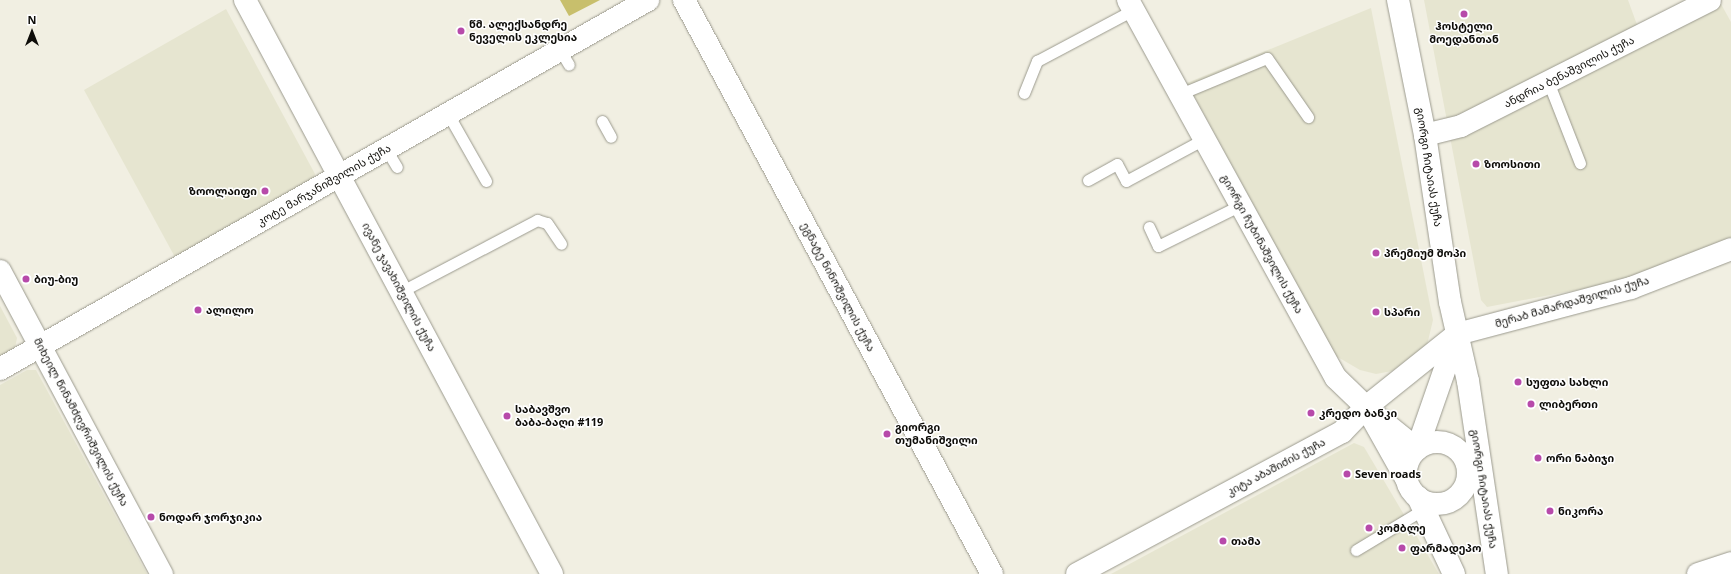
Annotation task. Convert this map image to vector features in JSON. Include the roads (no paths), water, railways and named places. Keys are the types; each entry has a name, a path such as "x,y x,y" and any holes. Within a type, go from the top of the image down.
{"street":[{"name":"ივანე ჯავახიშვილის ქუჩა","path":"244,0 402,291 552,574"},
{"name":"კოტე მარჯანიშვილის ქუჩა","path":"0,369 340,176 392,158 448,114 565,58 648,0"},
{"name":"ეგნატე ნინოშვილის ქუჩა","path":"684,0 992,574"},
{"name":"გიორგი ჩიტაიას ქუჩა","path":"1398,0 1424,135 1457,334 1468,381 1497,574"},
{"name":"ანდრია ბენაშვილის ქუჩა","path":"1424,135 1461,126 1549,84 1710,0"},
{"name":"გიორგი ჩუბინაშვილის ქუჩა","path":"1130,5 1336,378 1366,407 1416,496"},
{"name":"მერაბ მამარდაშვილის ქუჩა","path":"1457,334 1631,288 1731,249"},
{"name":"მიხეილ წინამძღვრიშვილის ქუჩა","path":"0,271 162,574"},
{"name":"გიორგი ჩიტაიას ქუჩა","path":"1417,449 1457,334"},
{"name":"კიტა აბაშიძის ქუჩა","path":"1077,574 1342,432 1366,407 1457,334"},
{"path":"1366,407 1417,449"},
{"path":"1416,496 1437,504 1447,502 1463,490 1467,480 1468,469 1458,450 1438,442 1417,449 1408,464 1416,496 1454,574"},
{"path":"1467,480 1486,502"},
{"path":"1698,574 1731,563"}],"lane":[{"path":"1024,93 1037,61 1130,5"},
{"path":"1180,94 1267,58 1308,117"},
{"path":"1549,84 1580,163"},
{"path":"448,114 486,181"},
{"path":"602,121 611,137"},
{"path":"1088,180 1117,164 1126,181 1204,139"},
{"path":"1149,227 1158,246 1241,205"},
{"path":"402,291 538,220 547,222 561,244"},
{"path":"1356,550 1416,496"}],"place":[{"name":"ჰოსტელი მოედანთან","path":"1464,14"},
{"name":"წმ. ალექსანდრე ნეველის ეკლესია","path":"461,31"},
{"name":"ზოოსითი","path":"1476,164"},
{"name":"ზოოლაიფი","path":"265,191"},
{"name":"პრემიუმ შოპი","path":"1376,253"},
{"name":"ბიუ-ბიუ","path":"26,279"},
{"name":"ალილო","path":"198,310"},
{"name":"სპარი","path":"1376,312"},
{"name":"სუფთა სახლი","path":"1518,382"},
{"name":"ლიბერთი","path":"1531,404"},
{"name":"კრედო ბანკი","path":"1311,413"},
{"name":"საბავშვო ბაბა-ბაღი #119","path":"507,416"},
{"name":"გიორგი თუმანიშვილი","path":"887,434"},
{"name":"ორი ნაბიჯი","path":"1538,458"},
{"name":"Seven roads","path":"1347,474"},
{"name":"ნიკორა","path":"1550,511"},
{"name":"ნოდარ ჯორჯიკია","path":"151,517"},
{"name":"კომბლე","path":"1369,528"},
{"name":"თამა","path":"1223,541"},
{"name":"ფარმადეპო","path":"1402,548"}]}
